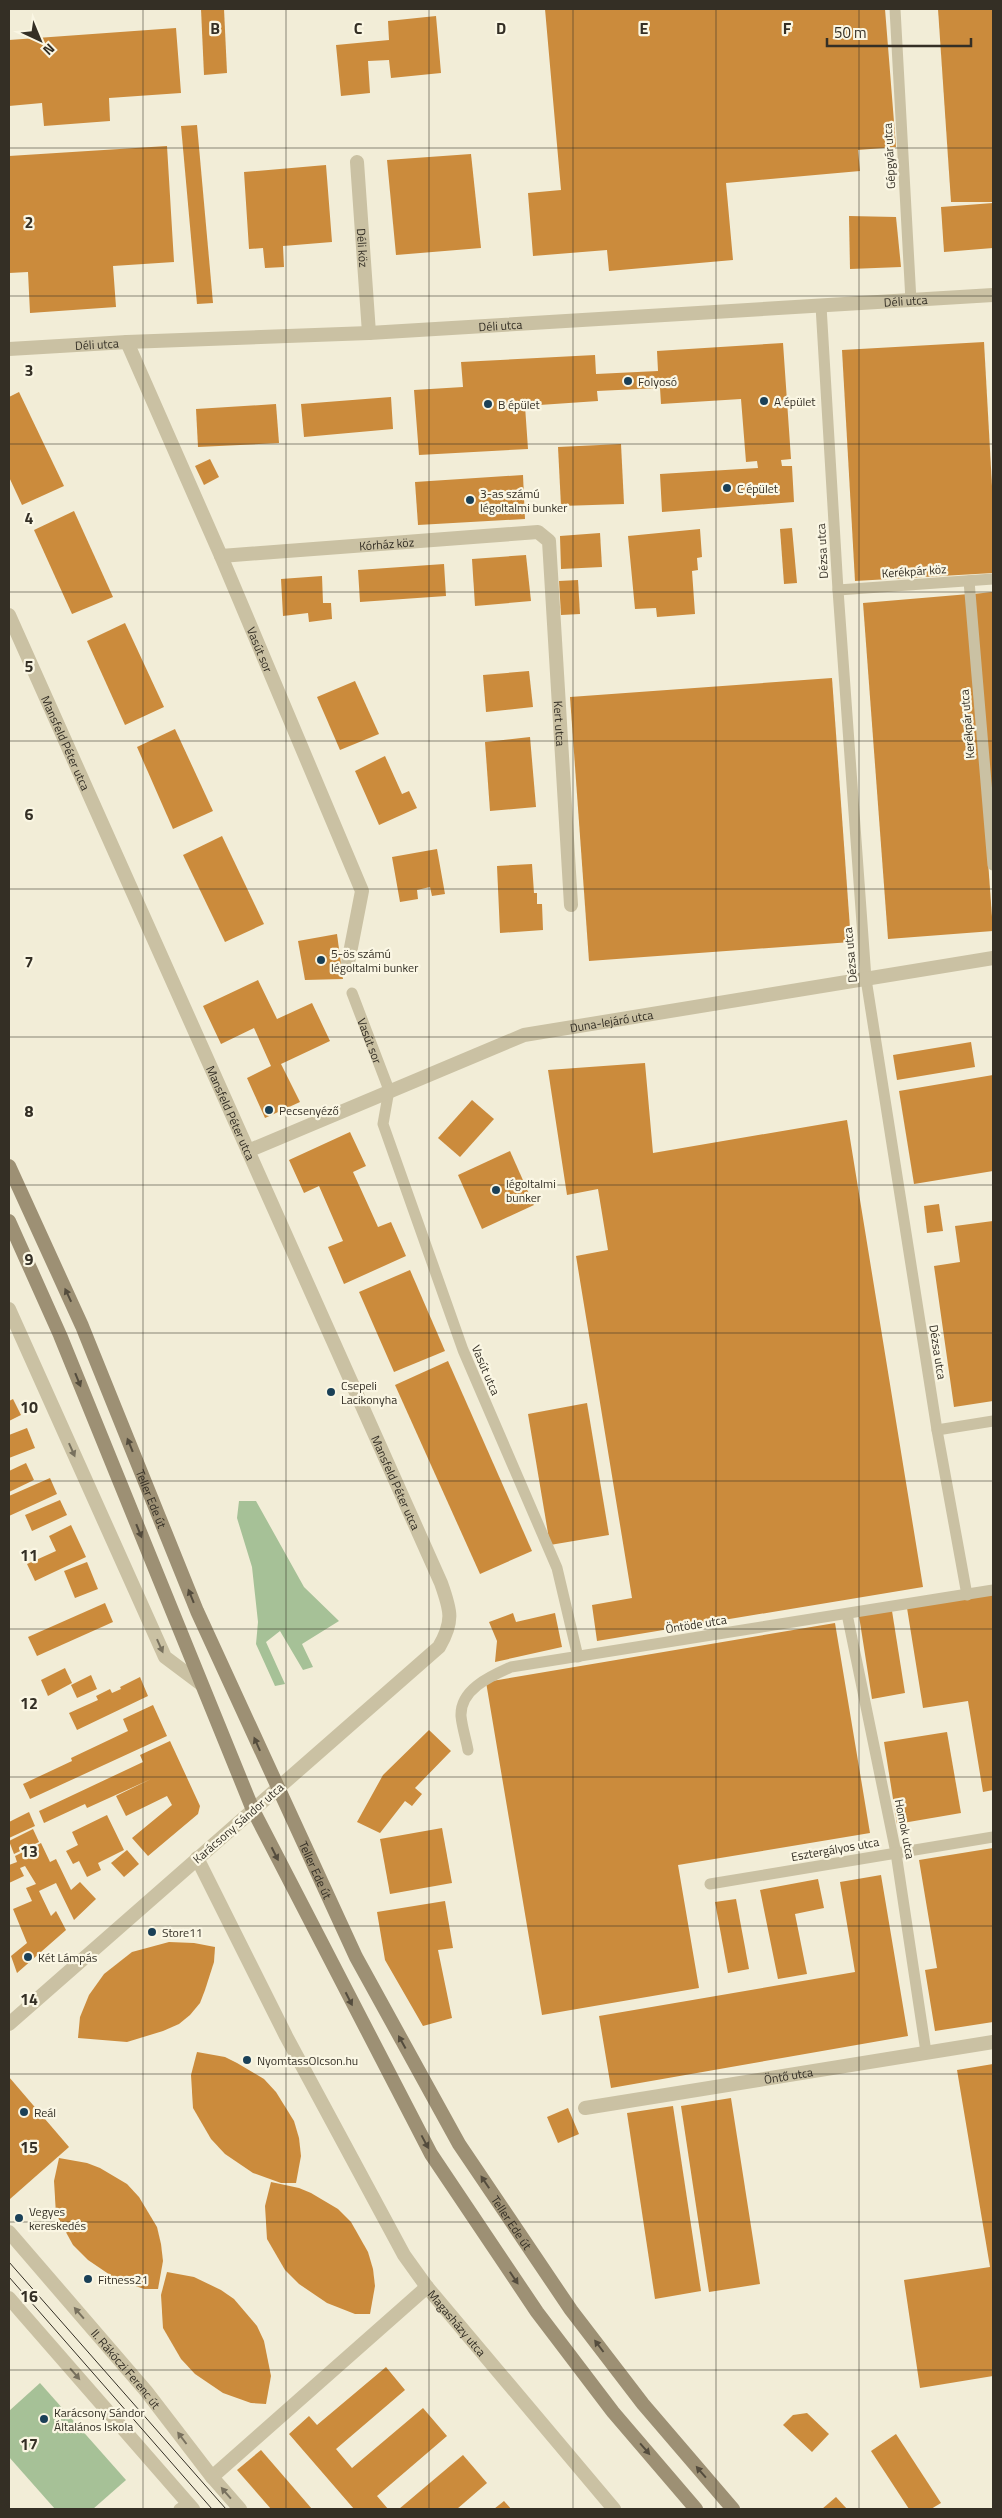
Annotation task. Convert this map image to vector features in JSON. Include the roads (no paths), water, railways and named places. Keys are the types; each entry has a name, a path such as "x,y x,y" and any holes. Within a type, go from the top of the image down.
{"main road":[{"name":"Teller Ede út","path":"9,1166 82,1326 197,1611 356,1957 459,2144 571,2310 643,2404 733,2509"},
{"name":"Teller Ede út","path":"9,1221 60,1335 253,1810 431,2154 537,2312 613,2412 696,2509"}],"street":[{"name":"Déli köz","path":"357,162 370,333"},
{"name":"Déli utca","path":"9,349 127,342 370,333 993,295"},
{"name":"Vasút sor","path":"127,342 221,556 362,891 348,963"},
{"name":"Kórház köz","path":"221,556 538,532 549,541"},
{"name":"Kert utca","path":"549,541 571,905"},
{"name":"Mansfeld Péter utca","path":"9,615 441,1583 449,1612"},
{"name":"Duna-lejáró utca","path":"248,1151 389,1090 524,1035 993,958"},
{"name":"Teller Ede út","path":"9,1309 166,1657 201,1684"},
{"name":"Karácsony Sándor utca","path":"9,2024 439,1647 449,1629 449,1612"},
{"path":"197,1858 286,2036 404,2255 428,2287"},
{"name":"Öntő utca","path":"585,2108 993,2042"},
{"name":"II. Rákóczi Ferenc út","path":"9,2232 146,2390 212,2477 240,2509"},
{"name":"Magasházy utca","path":"212,2477 428,2287 614,2509"},
{"path":"9,2298 187,2507"}],"lane":[{"name":"Gépgyár utca","path":"895,9 911,301"},
{"name":"Dézsa utca","path":"821,306 838,590 866,980 937,1430 967,1594"},
{"name":"Kerékpár köz","path":"838,590 993,579"},
{"name":"Kerékpár utca","path":"970,581 993,865"},
{"name":"Vasút sor","path":"352,993 389,1090"},
{"name":"Vasút utca","path":"389,1090 384,1124 463,1350 557,1568 578,1657"},
{"path":"937,1430 993,1421"},
{"name":"Öntöde utca","path":"468,1750 461,1714 468,1695 485,1678 511,1667 993,1590"},
{"name":"Homok utca","path":"847,1614 896,1853 926,2052"},
{"name":"Esztergályos utca","path":"710,1884 993,1837"}],"tram line":[{"path":"9,2262 226,2509"},
{"path":"9,2277 212,2509"}],"place":[{"name":"Folyosó","path":"628,381"},
{"name":"A épület","path":"764,401"},
{"name":"B épület","path":"488,404"},
{"name":"C épület","path":"727,488"},
{"name":"3-as számú légoltalmi bunker","path":"470,500"},
{"name":"5-ös számú légoltalmi bunker","path":"321,960"},
{"name":"Pecsenyéző","path":"269,1110"},
{"name":"légoltalmi bunker","path":"496,1190"},
{"name":"Csepeli Lacikonyha","path":"331,1392"},
{"name":"Store11","path":"152,1932"},
{"name":"Két Lámpás","path":"28,1957"},
{"name":"NyomtassOlcson.hu","path":"247,2060"},
{"name":"Reál","path":"24,2112"},
{"name":"Vegyes kereskedés","path":"19,2218"},
{"name":"Fitness21","path":"88,2279"},
{"name":"Karácsony Sándor Általános Iskola","path":"44,2419"}]}
